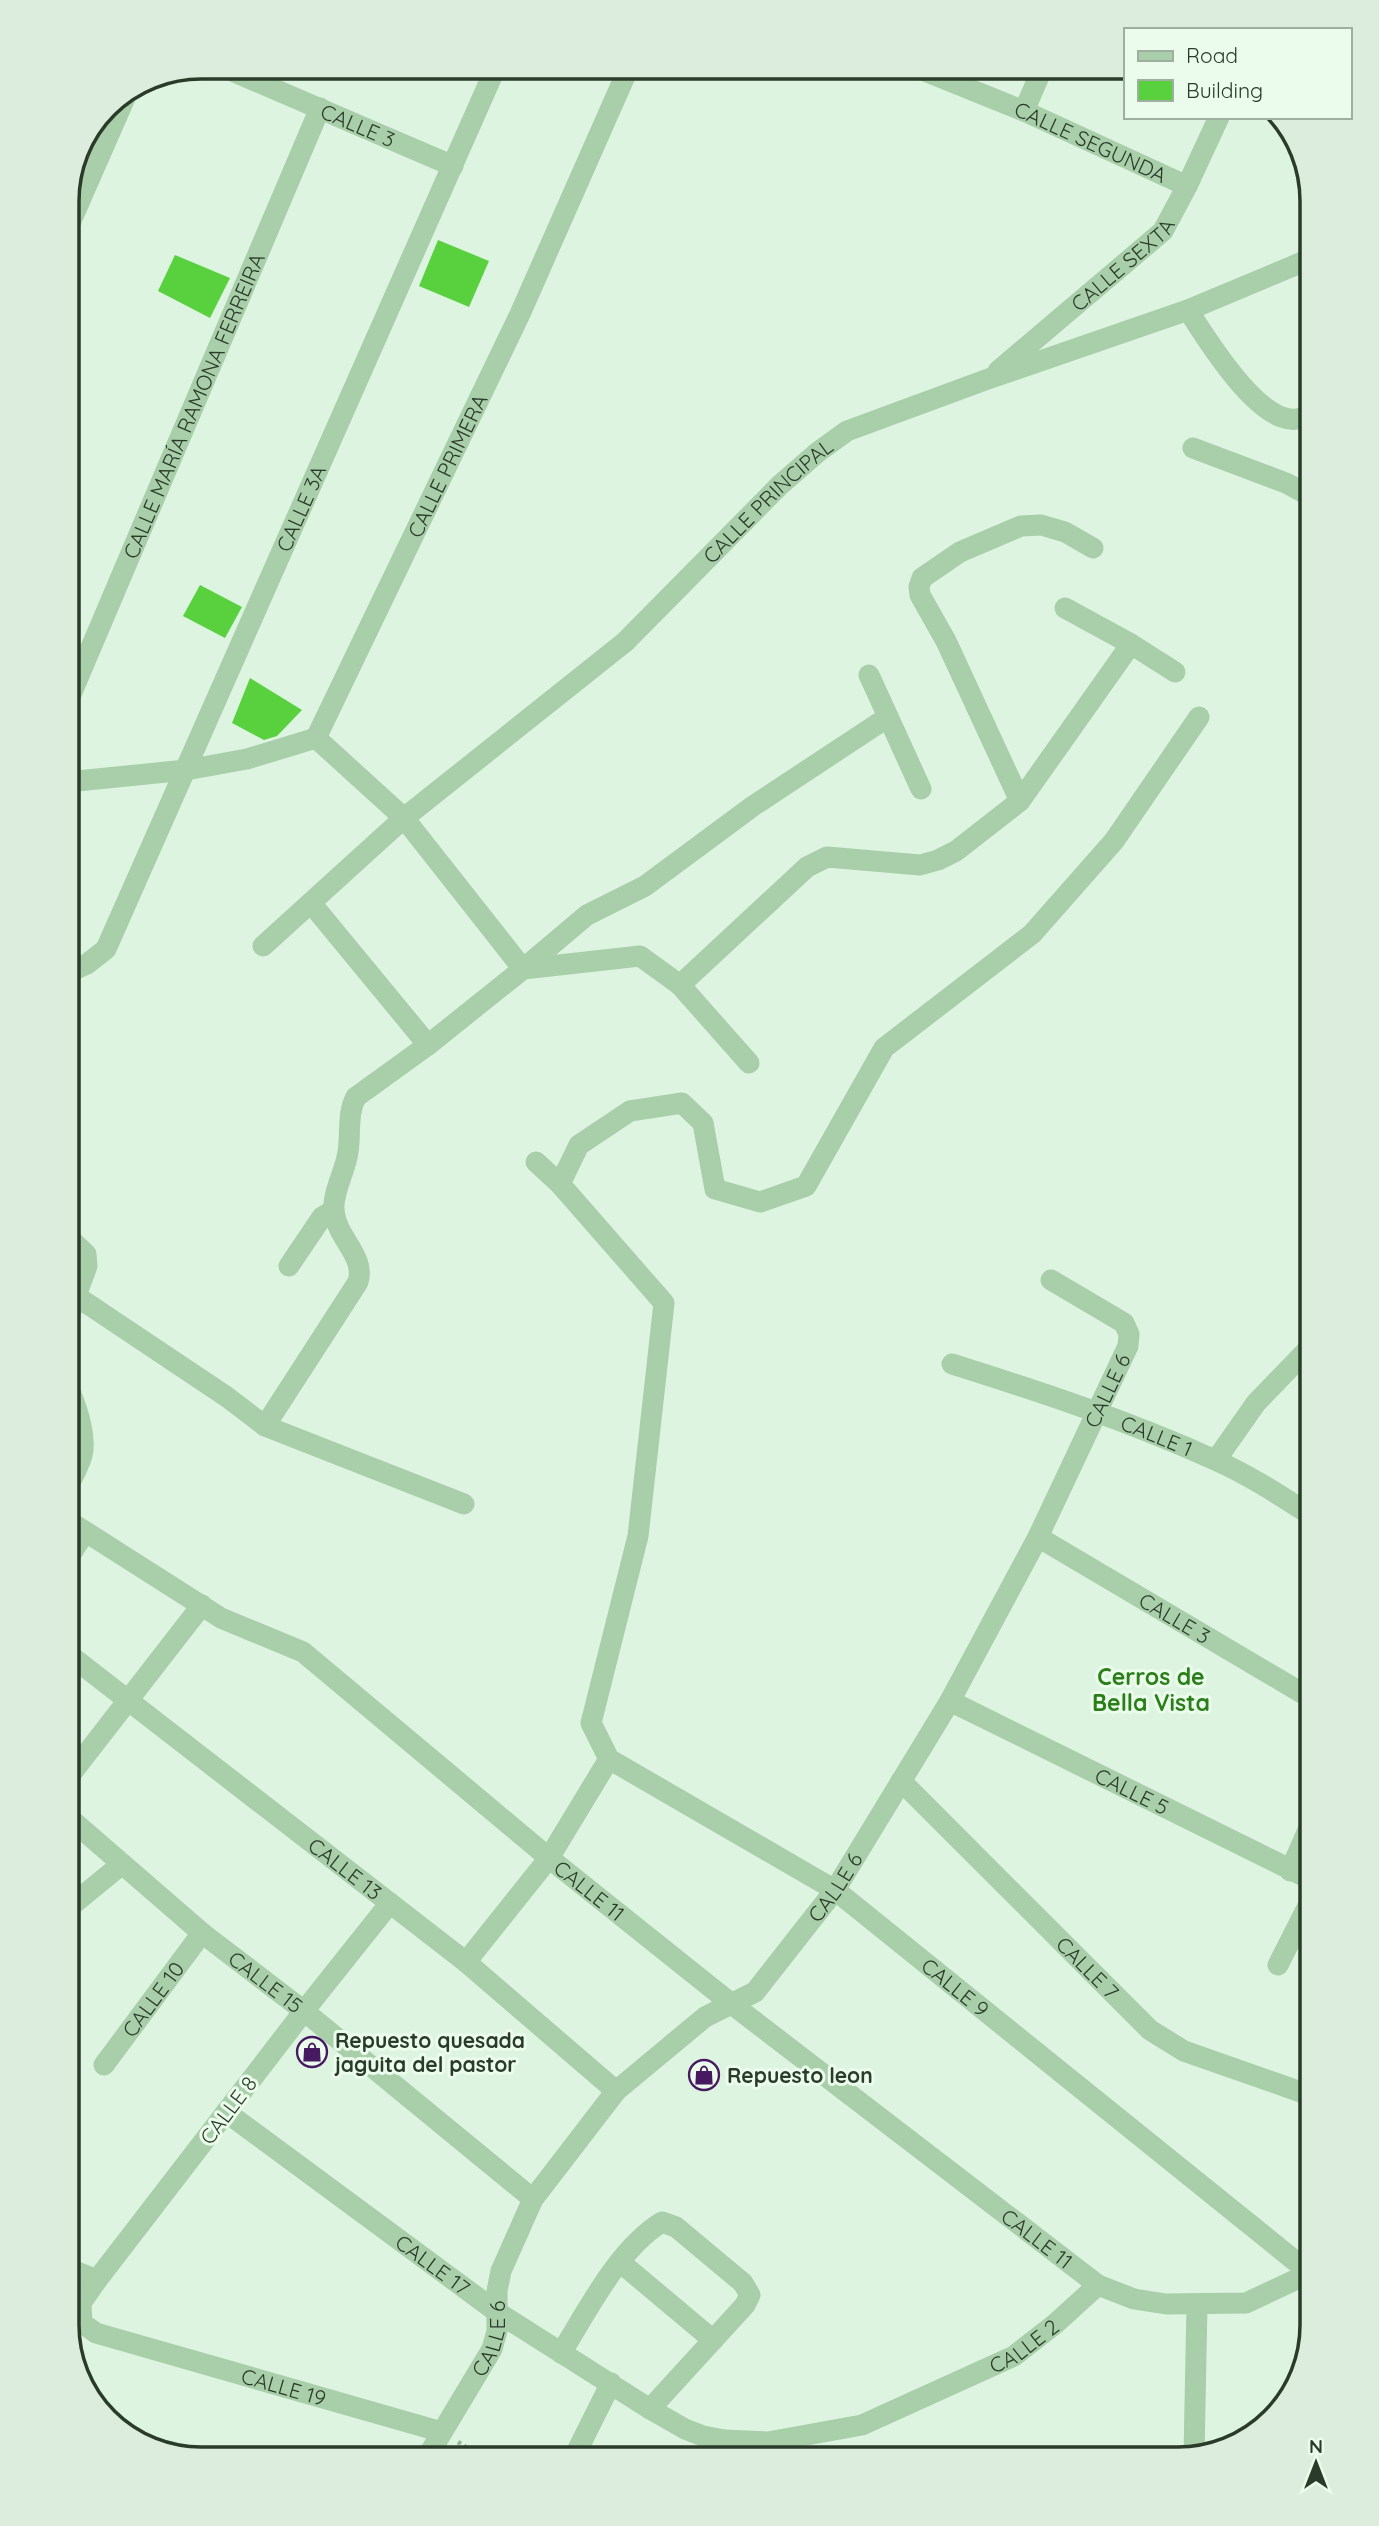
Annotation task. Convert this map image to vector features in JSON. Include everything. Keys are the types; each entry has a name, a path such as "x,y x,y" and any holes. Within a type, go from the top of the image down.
{"street":[{"name":"CALLE 3","path":"253,79 453,166"},
{"name":"CALLE 3A","path":"79,968 106,950 491,79"},
{"name":"CALLE PRIMERA","path":"316,738 520,314 624,79"},
{"name":"CALLE SEGUNDA","path":"945,79 1024,111 1187,186"},
{"path":"1024,111 1038,79"},
{"name":"CALLE MARÍA RAMONA FERREIRA","path":"79,676 320,108"},
{"path":"79,203 119,111"},
{"name":"CALLE SEXTA","path":"988,379 1163,231 1218,119"},
{"name":"CALLE PRINCIPAL","path":"263,946 404,818 625,642 780,485 847,431 1188,310 1300,263"},
{"path":"1188,310 1226,367 1267,409 1280,416 1300,417"},
{"path":"1193,448 1300,491"},
{"path":"1020,801 946,641 920,595 919,587 922,578 960,552 1021,526 1041,525 1053,528 1093,548"},
{"path":"1065,608 1175,672"},
{"path":"680,985 807,867 827,857 920,865 956,851 1020,801 1131,644"},
{"path":"869,675 921,789"},
{"path":"265,1426 358,1282 361,1267 355,1254 343,1240 334,1210 348,1153 351,1105 356,1097 428,1045 587,915 645,886 752,806 888,717"},
{"path":"560,1184 579,1144 630,1111 682,1102 703,1123 715,1189 760,1202 806,1186 884,1048 1032,934 1114,841 1199,717"},
{"path":"79,781 186,770 247,759 316,738 404,818 523,969"},
{"path":"311,903 428,1045"},
{"path":"523,969 640,956 680,985 749,1063"},
{"path":"466,1962 549,1858 609,1759 591,1723 638,1536 664,1303 560,1184 537,1162"},
{"path":"289,1266 322,1217 334,1210"},
{"path":"79,1247 86,1254 87,1266 79,1288"},
{"name":"CALLE 6","path":"433,2447 492,2349 497,2331 497,2291 501,2271 533,2199 616,2091 705,2017 755,1992 835,1890 950,1701 1038,1537 1099,1411 1128,1346 1129,1334 1124,1323 1051,1280"},
{"path":"79,1298 227,1397 265,1426 464,1504"},
{"path":"1216,1460 1256,1404 1300,1358"},
{"name":"CALLE 1","path":"952,1364 1099,1411 1216,1460 1300,1508"},
{"path":"79,1422 83,1450 79,1454"},
{"name":"CALLE 11","path":"79,1528 221,1618 303,1652 549,1858 733,2005 1098,2285"},
{"path":"79,1541 85,1532"},
{"name":"CALLE 3","path":"1038,1537 1300,1692"},
{"path":"79,1762 202,1605"},
{"name":"CALLE 13","path":"79,1663 466,1962 616,2091"},
{"name":"CALLE 5","path":"950,1701 1300,1875"},
{"name":"CALLE 9","path":"609,1759 835,1890 1300,2264"},
{"name":"CALLE 7","path":"901,1781 1150,2031 1184,2051 1300,2092"},
{"name":"CALLE 15","path":"79,1827 202,1933 303,2011 533,2199"},
{"path":"1290,1871 1300,1848"},
{"path":"79,1899 122,1864"},
{"name":"CALLE 8","path":"82,2323 82,2303 97,2280 303,2011 390,1903"},
{"path":"1278,1965 1300,1922"},
{"name":"CALLE 10","path":"104,2065 202,1933"},
{"name":"CALLE 17","path":"226,2112 497,2312 685,2429 724,2440"},
{"path":"561,2353 620,2262 650,2229 662,2222 676,2227 743,2283 750,2295 746,2305 650,2409"},
{"path":"620,2262 713,2340"},
{"path":"79,2273 97,2280"},
{"path":"1098,2285 1134,2300 1197,2305 1246,2303 1300,2278"},
{"name":"CALLE 2","path":"724,2440 768,2442 862,2425 1014,2356 1098,2285"},
{"path":"1195,2446 1197,2305"},
{"name":"CALLE 19","path":"82,2323 96,2333 442,2432"},
{"path":"579,2447 611,2383"},
{"path":"720,2447 724,2440"}],"path":[{"path":"442,2432 465,2447"}],"building":[{"path":"438,240 489,261 469,307 419,286"},
{"path":"175,255 230,278 210,318 158,291"},
{"path":"200,585 242,607 225,638 183,616"},
{"path":"250,678 302,710 277,736 264,740 232,723"}],"place":[{"name":"Repuesto quesada jaguita del pastor","path":"312,2052"},
{"name":"Repuesto leon","path":"704,2075"}],"district":[{"name":"Cerros de Bella Vista","path":"1151,1689"}]}
